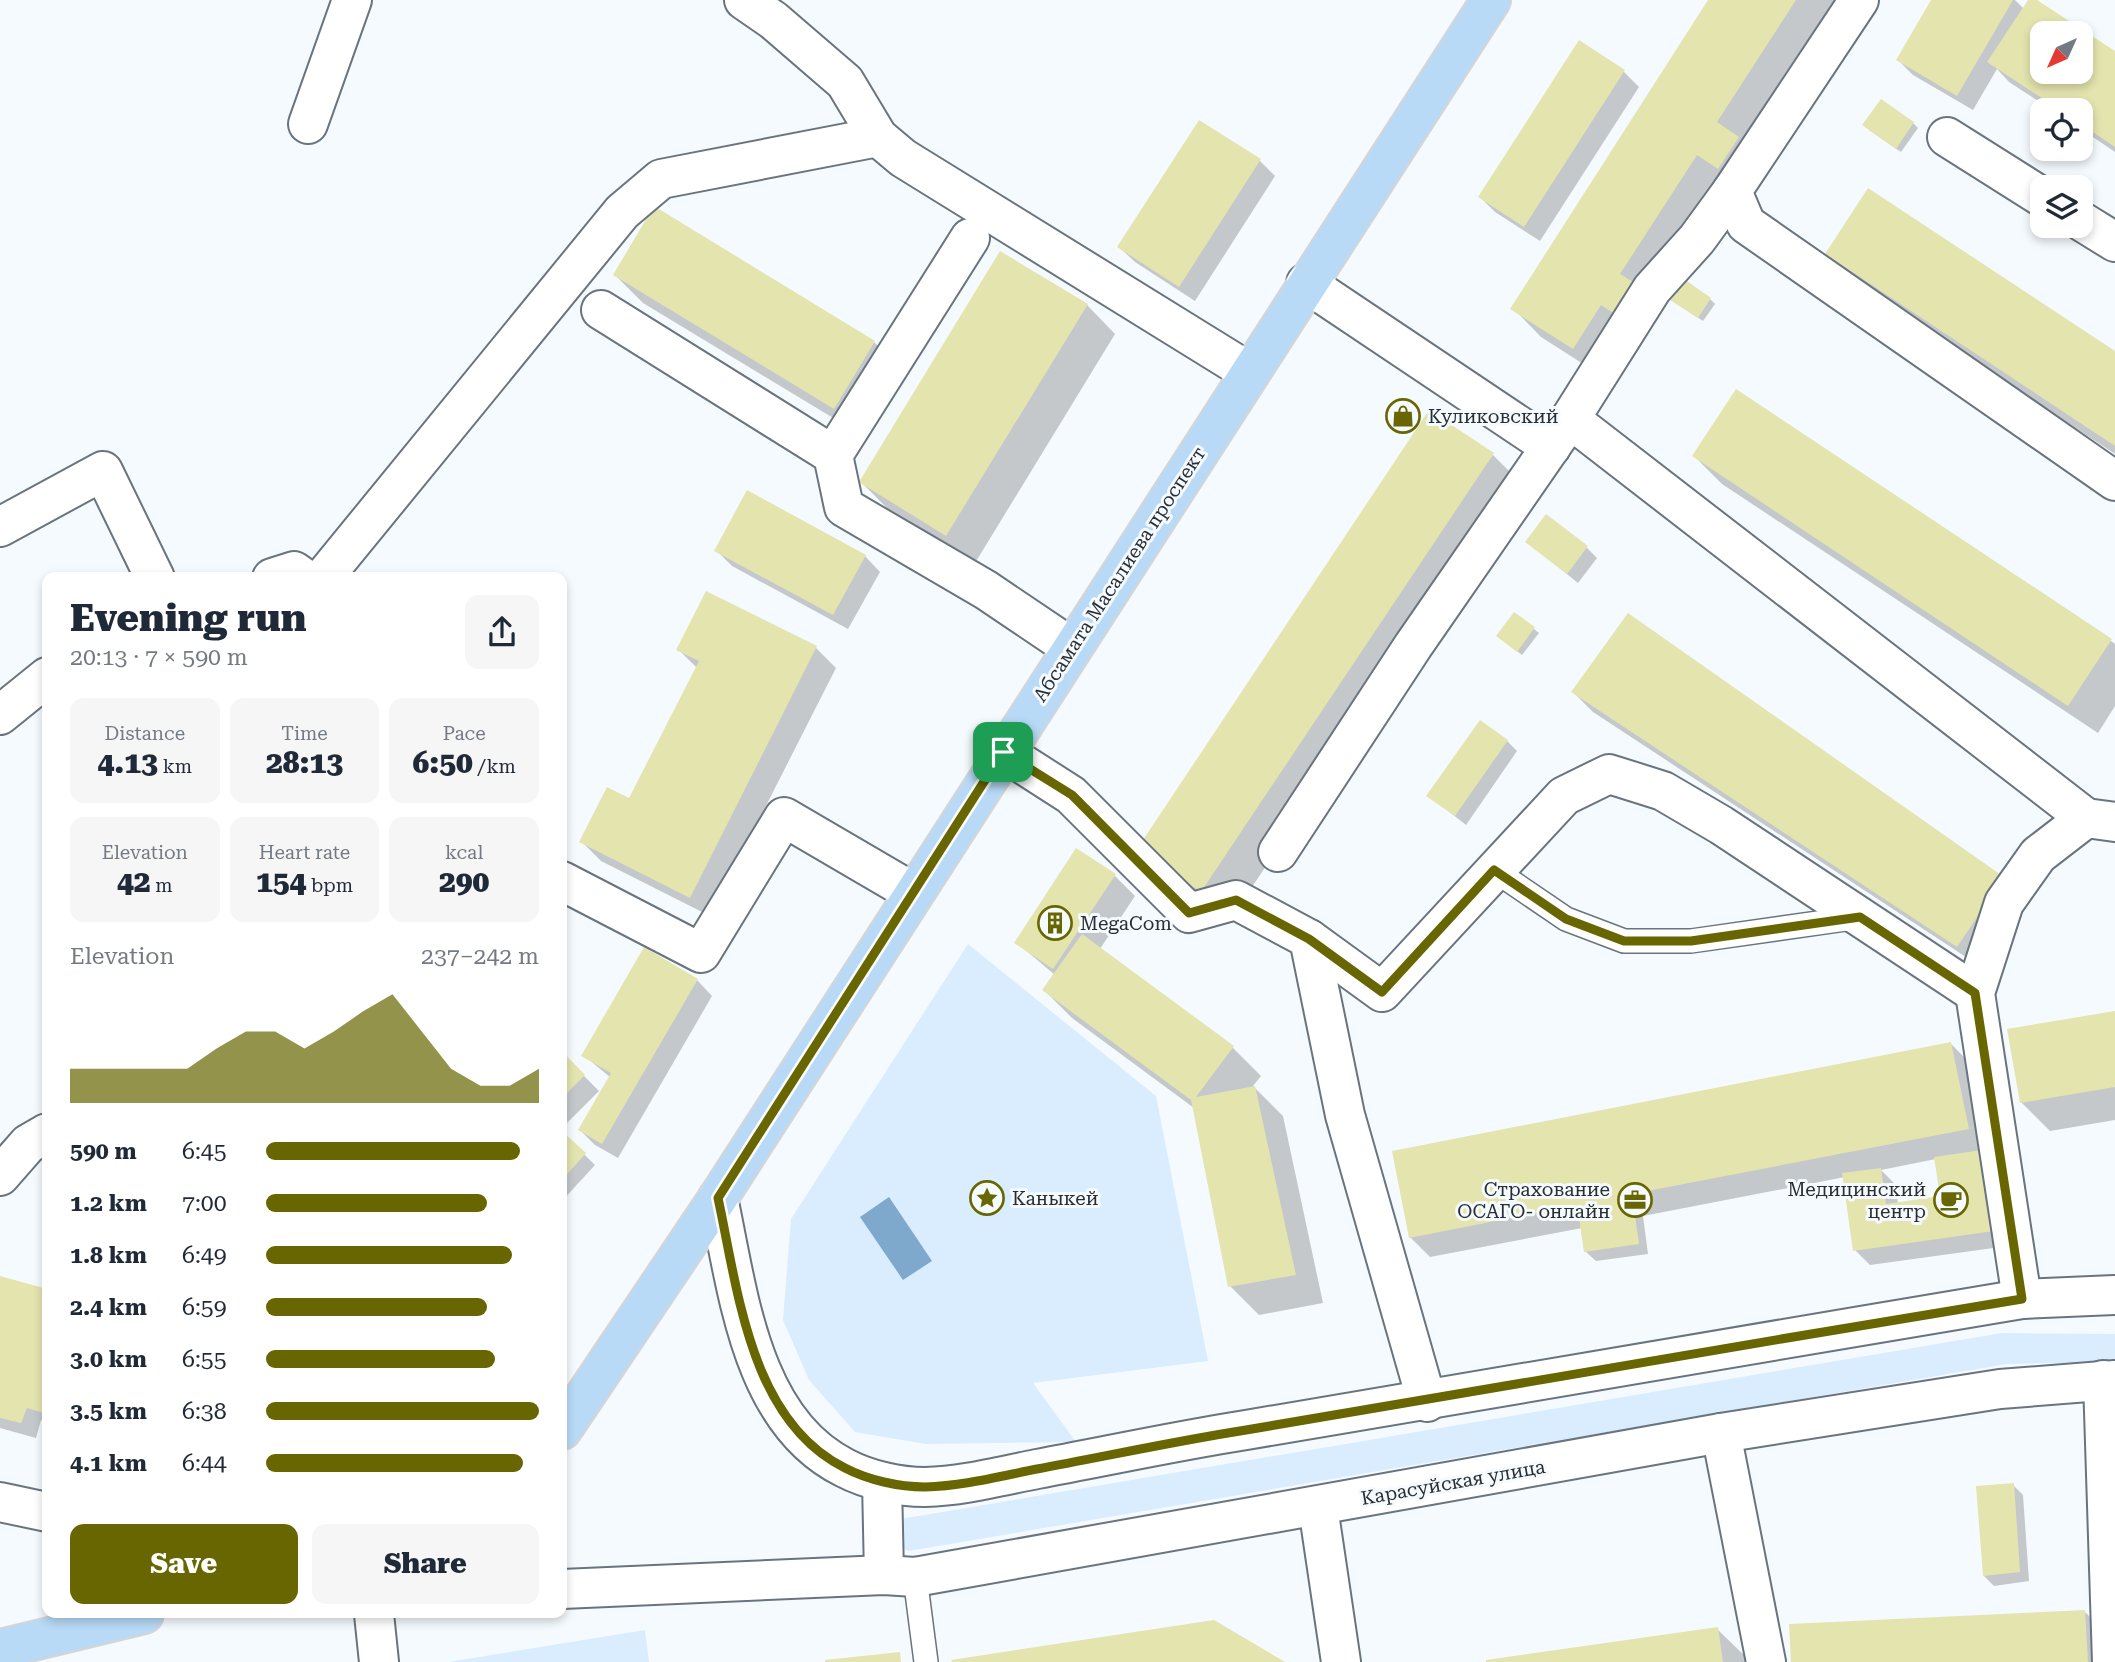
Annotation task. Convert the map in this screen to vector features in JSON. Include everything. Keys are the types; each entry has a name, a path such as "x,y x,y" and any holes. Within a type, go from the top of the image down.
{"main road":[{"name":"Абсамата Масалиева проспект","path":"567,1423 718,1198 1490,0"},
{"path":"17,1652 131,1618"}],"street":[{"path":"308,124 352,0"},
{"path":"744,0 773,20 845,82 878,137 903,158 1249,372"},
{"path":"1278,852 1413,646 1560,433 1652,289 1697,239 1732,191 1859,0"},
{"path":"328,572 622,212 661,178 878,137"},
{"path":"1947,137 2030,189"},
{"path":"1732,191 1746,224 2115,481"},
{"path":"2093,228 2115,242"},
{"path":"970,238 833,455 844,507 986,590 1072,648"},
{"path":"1306,283 1560,433 2101,820 2038,855 2004,903 1975,993 2022,1299"},
{"path":"601,310 833,455"},
{"path":"0,527 103,471 152,572"},
{"path":"0,715 42,681"},
{"path":"1003,752 1072,795 1189,913 1236,900 1309,939 1382,992 1564,796 1609,774 1663,791 1721,825 1975,993"},
{"path":"567,884 701,953 784,817 914,894"},
{"path":"1309,939 1345,1115 1427,1402"},
{"path":"0,1176 28,1144 42,1136"},
{"path":"718,1198 748,1329 763,1377 784,1418 813,1448 845,1469 883,1482 924,1487 980,1480 1242,1430 1427,1402 2022,1299 2115,1295"},
{"path":"2109,1380 2112,1662"},
{"name":"Карасуйская улица","path":"567,1589 900,1576 1318,1507 1721,1433 2000,1389 2109,1380"},
{"path":"1721,1433 1766,1662"},
{"path":"883,1482 900,1576"},
{"path":"0,1502 42,1511"},
{"path":"1318,1507 1341,1662"},
{"path":"374,1618 379,1662"}],"lane":[{"path":"1494,870 1566,919 1624,941 1691,941 1860,917"},
{"path":"900,1576 926,1662"}],"shaded area":[{"path":"968,944 1156,1096 1208,1361 1033,1383 1076,1442 926,1444 855,1432 809,1380 783,1320 791,1219"},
{"path":"2002,1333 2115,1334 2115,1362 2007,1364 909,1551 898,1546 901,1519"},
{"path":"645,1630 649,1662 448,1662"}],"water":[{"path":"889,1197 932,1261 903,1280 860,1217"}],"building":[{"path":"1708,0 1796,0 1717,122 1739,137 1718,169 1697,155 1620,274 1638,285 1618,316 1601,305 1573,349 1510,309"},
{"path":"1931,0 2013,0 1957,96 1896,60"},
{"path":"2028,0 2037,0 2069,21 2030,21 2030,84 2093,84 2093,37 2115,51 2115,147 2093,132 2093,98 2042,98 1987,62"},
{"path":"1579,40 1625,70 1524,227 1478,197"},
{"path":"1881,99 1914,122 1896,149 1862,125"},
{"path":"1199,120 1261,159 1179,287 1117,247"},
{"path":"1868,188 2115,351 2115,446 1825,254"},
{"path":"654,206 875,341 834,409 613,275"},
{"path":"1000,251 1088,304 946,536 859,482"},
{"path":"1684,279 1711,298 1698,318 1670,300"},
{"path":"1736,389 2112,639 2068,706 1692,456"},
{"path":"1429,410 1494,453 1201,892 1137,849"},
{"path":"747,490 866,555 833,615 714,551"},
{"path":"1546,514 1588,546 1567,574 1525,542"},
{"path":"706,591 817,646 690,898 579,842 607,787 629,798 699,661 676,650"},
{"path":"1514,612 1535,627 1517,652 1496,636"},
{"path":"1628,613 2004,877 1957,947 1571,692"},
{"path":"1480,720 1508,740 1455,816 1426,796"},
{"name":"MegaCom","path":"1076,848 1116,874 1053,969 1014,943"},
{"path":"1082,934 1234,1046 1196,1097 1255,1086 1296,1275 1228,1287 1191,1100 1042,990"},
{"path":"644,947 698,979 602,1144 578,1130 611,1073 581,1056"},
{"path":"2115,1011 2115,1087 2020,1103 2007,1029"},
{"path":"1951,1042 1969,1129 1632,1194 1639,1244 1584,1252 1577,1205 1409,1238 1392,1151"},
{"path":"567,1056 585,1075 567,1093"},
{"path":"567,1136 586,1153 567,1174"},
{"name":"Медицинский центр","path":"1982,1150 1994,1231 1853,1251 1842,1173 1881,1168 1886,1204 1940,1196 1934,1157"},
{"path":"0,1276 42,1288 42,1412 27,1408 21,1423 0,1418"},
{"path":"2014,1483 2020,1572 1983,1576 1976,1486"},
{"path":"2085,1610 2088,1662 1791,1662 1789,1624"},
{"path":"1214,1620 1285,1662 951,1660"},
{"path":"1718,1627 1723,1662 1486,1662 1486,1660"},
{"path":"900,1652 901,1662 825,1662 825,1660"}],"place":[{"name":"Куликовский","path":"1403,416"},
{"name":"MegaCom","path":"1055,923"},
{"name":"Каныкей","path":"987,1198"},
{"name":"Страхование ОСАГО- онлайн","path":"1635,1200"},
{"name":"Медицинский центр","path":"1951,1200"}],"route":[{"path":"1003,752 1072,795 1189,913 1236,900 1309,939 1382,992 1494,870 1566,919 1624,941 1691,941 1860,917 1975,993 2022,1299 1427,1402 1242,1430 980,1480 924,1487 883,1482 845,1469 813,1448 784,1418 763,1377 741,1305 718,1198 1003,752"}]}
